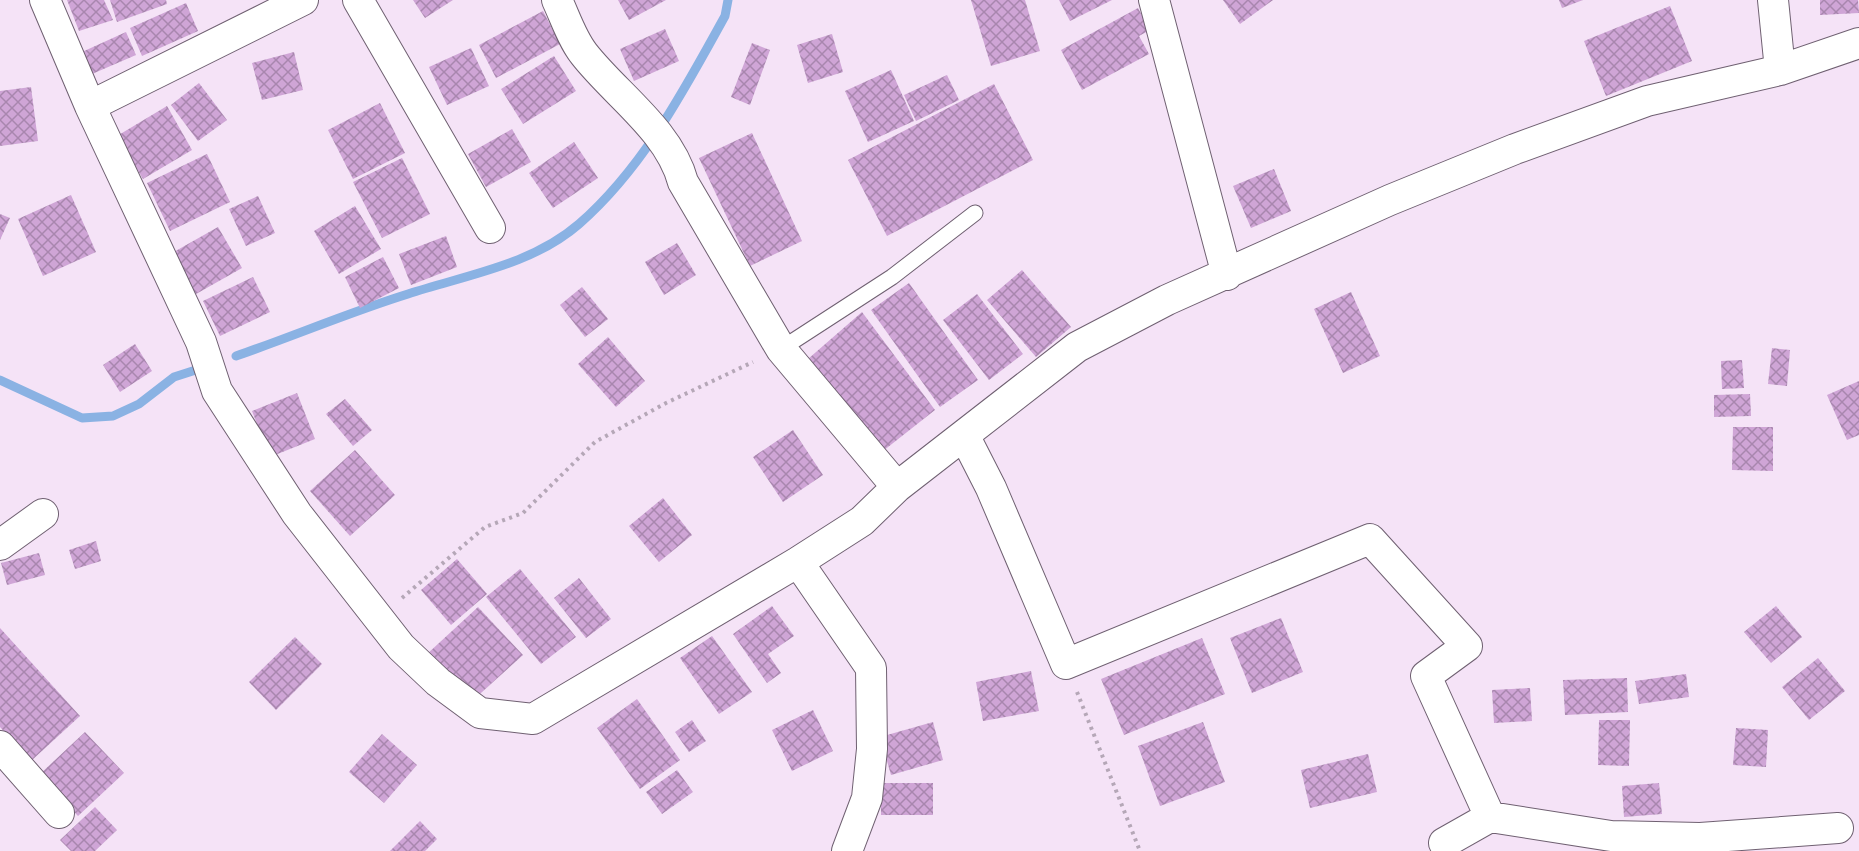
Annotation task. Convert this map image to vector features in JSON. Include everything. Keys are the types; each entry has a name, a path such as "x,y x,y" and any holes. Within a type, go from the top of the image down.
{"street":[{"path":"45,0 90,106 201,342 217,391 297,514 401,647 438,682 480,713 533,719 798,562 862,521 897,487 965,437 1077,347 1167,300 1390,200 1515,149 1647,101 1780,70 1859,43"},
{"path":"90,106 303,0"},
{"path":"358,0 490,228"},
{"path":"557,0 582,52 650,125 679,167 682,182 780,349 897,487"},
{"path":"1154,0 1227,275"},
{"path":"1773,0 1780,70"},
{"path":"965,437 991,488 1066,663 1370,539 1467,646 1426,676 1490,816"},
{"path":"0,545 43,514"},
{"path":"798,562 871,668 872,749 867,798 847,851"},
{"path":"0,746 59,813"},
{"path":"1444,843 1490,816 1611,843 1838,828"}],"lane":[{"path":"780,349 892,277 975,213"}],"path":[{"path":"379,618 485,527 523,513 595,442 666,403 780,349"},
{"path":"1066,663 1140,851"}],"building":[{"path":"67,0 104,0 113,20 79,31"},
{"path":"110,0 166,0 167,4 117,22"},
{"path":"413,0 453,0 425,18"},
{"path":"618,0 666,0 629,20"},
{"path":"971,0 1025,0 1040,51 991,66"},
{"path":"1059,0 1112,0 1070,21"},
{"path":"1223,0 1273,0 1240,24"},
{"path":"1559,0 1583,0 1562,8"},
{"path":"1820,0 1858,0 1859,13 1820,15"},
{"path":"186,3 198,31 142,56 130,28"},
{"path":"1670,6 1692,61 1606,96 1584,41"},
{"path":"1138,8 1150,30 1139,36 1149,54 1082,90 1061,50"},
{"path":"543,11 560,44 496,78 479,45"},
{"path":"665,29 679,61 634,81 620,49"},
{"path":"126,32 136,55 92,74 82,52"},
{"path":"832,34 843,72 808,83 797,45"},
{"path":"752,43 770,50 750,105 731,97"},
{"path":"471,48 489,86 447,105 429,67"},
{"path":"294,52 303,90 262,100 252,63"},
{"path":"554,56 576,91 523,124 501,89"},
{"path":"891,70 914,121 868,142 845,91"},
{"path":"947,75 959,100 916,121 904,95"},
{"path":"199,83 227,120 198,141 171,105"},
{"path":"994,84 1033,160 887,236 848,160"},
{"path":"31,87 38,141 0,146 0,91"},
{"path":"380,103 405,153 353,179 328,130"},
{"path":"167,106 192,150 143,179 117,136"},
{"path":"512,129 531,162 486,187 468,154"},
{"path":"752,133 802,241 750,266 699,158"},
{"path":"574,142 598,178 553,208 529,173"},
{"path":"207,154 230,202 170,231 147,183"},
{"path":"402,158 430,214 382,238 353,182"},
{"path":"1274,169 1291,211 1251,228 1233,186"},
{"path":"71,195 96,252 43,276 18,219"},
{"path":"258,196 275,233 246,246 229,209"},
{"path":"355,206 381,249 339,274 314,231"},
{"path":"0,214 10,218 0,240"},
{"path":"218,227 242,268 189,298 165,257"},
{"path":"446,236 457,267 411,285 399,254"},
{"path":"677,243 696,275 664,295 645,262"},
{"path":"383,257 399,288 360,308 345,277"},
{"path":"1022,270 1071,327 1036,357 987,300"},
{"path":"253,277 270,312 220,336 203,301"},
{"path":"909,283 978,380 940,407 871,310"},
{"path":"582,287 608,319 585,337 560,305"},
{"path":"1351,292 1380,356 1343,373 1314,309"},
{"path":"977,294 1023,354 989,380 943,320"},
{"path":"862,312 935,410 883,451 808,359"},
{"path":"608,337 645,381 616,407 578,364"},
{"path":"135,344 152,371 120,392 103,365"},
{"path":"1772,348 1790,350 1787,386 1768,384"},
{"path":"1742,360 1744,388 1722,389 1721,361"},
{"path":"1859,381 1859,435 1847,440 1827,395"},
{"path":"297,393 315,439 270,457 252,411"},
{"path":"1750,394 1751,416 1714,417 1714,395"},
{"path":"345,399 372,430 353,446 326,414"},
{"path":"1733,427 1773,427 1773,471 1732,470"},
{"path":"793,430 823,475 783,502 753,457"},
{"path":"355,450 395,495 350,536 310,491"},
{"path":"663,498 692,535 659,562 629,526"},
{"path":"96,541 101,561 75,569 69,550"},
{"path":"39,553 45,575 7,585 1,563"},
{"path":"457,559 487,594 451,625 421,590"},
{"path":"520,569 576,637 541,664 486,597"},
{"path":"579,578 611,619 586,638 554,598"},
{"path":"772,606 794,636 768,654 781,673 767,683 733,634"},
{"path":"1776,606 1802,637 1771,663 1744,632"},
{"path":"478,607 523,655 471,702 426,655"},
{"path":"1281,618 1303,672 1252,693 1230,638"},
{"path":"0,628 80,716 31,761 0,727"},
{"path":"712,636 752,692 719,714 680,658"},
{"path":"295,637 322,664 276,710 249,682"},
{"path":"1202,638 1225,694 1124,735 1101,679"},
{"path":"1818,658 1845,691 1809,720 1782,687"},
{"path":"1031,671 1039,711 983,721 976,682"},
{"path":"1686,674 1689,697 1639,704 1635,681"},
{"path":"1627,678 1628,712 1565,715 1563,680"},
{"path":"1530,688 1532,721 1494,723 1492,690"},
{"path":"637,699 680,760 640,789 597,728"},
{"path":"813,710 833,751 792,771 772,730"},
{"path":"692,720 706,741 689,752 675,732"},
{"path":"1599,720 1630,720 1629,766 1598,765"},
{"path":"933,722 943,760 891,775 880,737"},
{"path":"1203,722 1225,782 1160,806 1138,746"},
{"path":"1736,728 1768,730 1766,767 1733,765"},
{"path":"85,732 124,773 78,816 39,775"},
{"path":"382,734 417,765 384,803 349,772"},
{"path":"1368,754 1377,792 1310,808 1301,770"},
{"path":"677,770 693,792 662,814 646,792"},
{"path":"881,783 933,783 933,815 881,815"},
{"path":"1659,783 1662,814 1624,817 1622,786"},
{"path":"95,807 117,830 95,851 71,851 60,840"},
{"path":"420,821 437,839 425,851 390,851"}],"waterway":[{"path":"236,356 386,301 498,267 541,250 561,238 602,202 643,153 710,44 725,16 728,0"},
{"path":"0,380 82,418 113,416 139,404 174,377 202,368"}]}
